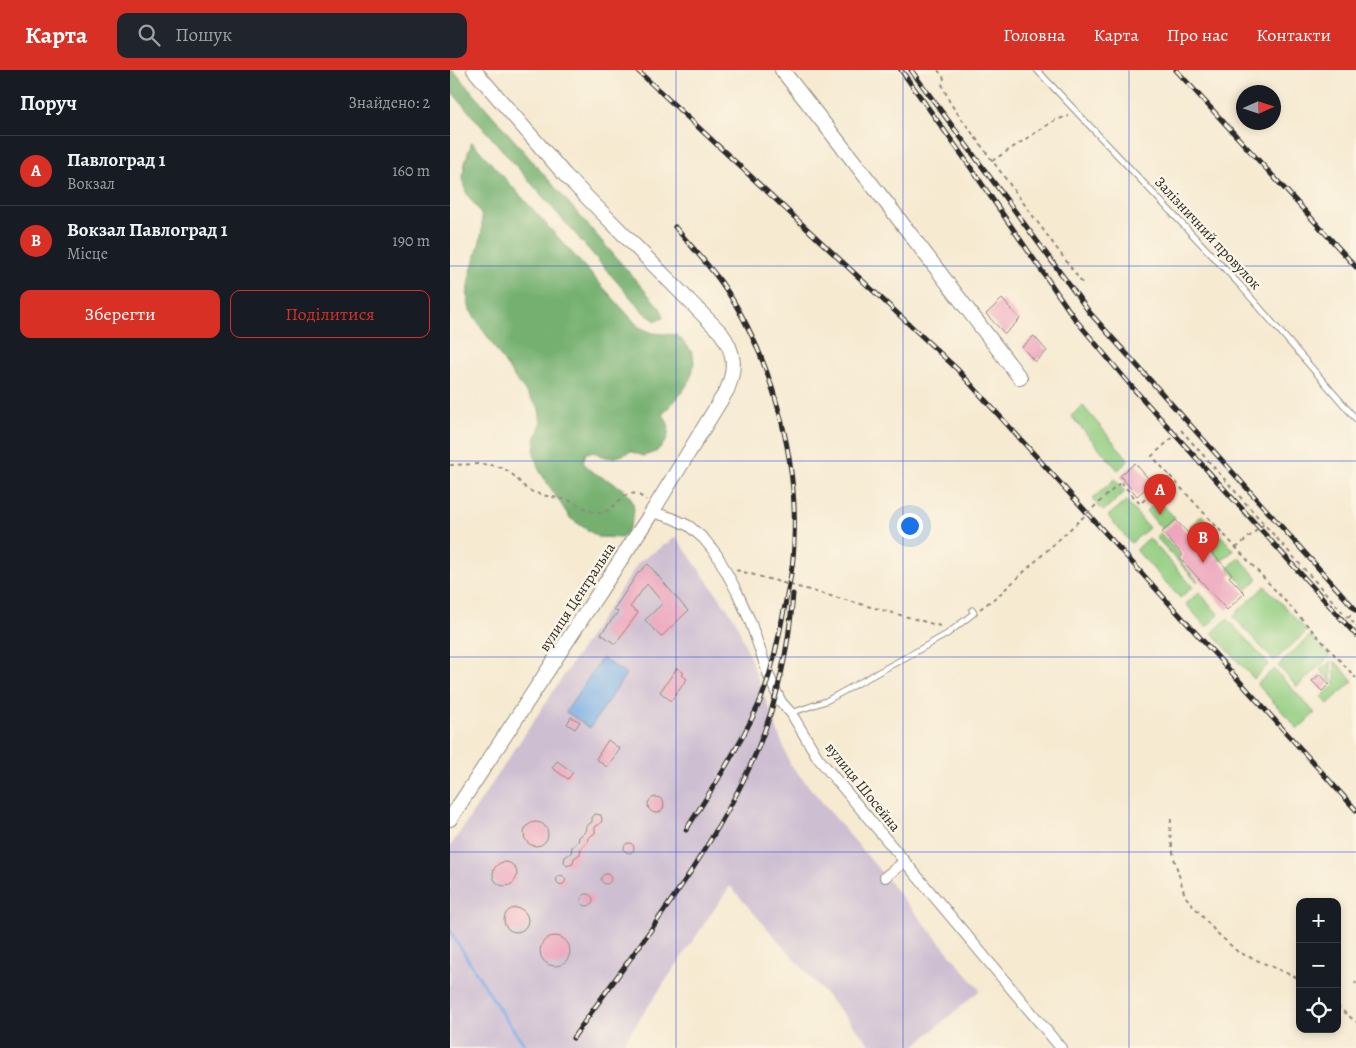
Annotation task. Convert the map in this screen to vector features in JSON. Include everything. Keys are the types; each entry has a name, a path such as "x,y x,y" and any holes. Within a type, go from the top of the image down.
{"street":[{"name":"вулиця Центральна","path":"450,819 653,511 727,390 732,378 734,363 729,344 721,333 565,175 474,70"},
{"path":"782,70 1020,378"},
{"name":"вулиця Шосейна","path":"653,511 688,526 704,539 737,592 781,702 792,712 818,758 1061,1048"},
{"path":"885,877 904,862"}],"lane":[{"name":"Залізничний провулок","path":"1037,70 1240,285 1356,418"},
{"path":"792,712 826,701 917,651 954,629 973,612"}],"path":[{"path":"938,70 944,78 942,84 950,103 1083,284"},
{"path":"992,161 1055,120 1078,114"},
{"path":"1356,625 1181,430 1152,456 1356,678"},
{"path":"450,465 498,467 514,475 527,488 582,505 592,512 600,513 611,509 618,500 631,493 640,495 653,511"},
{"path":"973,612 998,594 1121,482 1140,504 1170,476"},
{"path":"1236,548 1264,524"},
{"path":"723,567 954,629"},
{"path":"1348,618 1356,609"},
{"path":"1171,818 1170,833 1174,858 1185,896 1215,931 1238,952 1296,977"},
{"path":"1341,1009 1356,1022"}],"shaded area":[{"path":"676,537 736,621 790,764 980,990 912,1048 873,1048 730,886 620,1048 450,1048 450,847 639,562"}],"green space":[{"path":"450,70 453,70 660,308 663,318 656,321 644,313 450,90"},
{"path":"472,142 639,327 653,333 677,335 687,346 694,358 693,370 689,381 663,414 669,426 667,440 656,452 643,456 631,451 612,457 586,453 583,462 589,469 622,489 632,502 634,510 632,521 622,538 598,537 570,518 539,470 534,453 535,440 541,424 539,409 514,377 470,310 468,286 482,232 482,217 465,190 463,177 467,155"},
{"path":"1083,406 1129,460 1118,470 1071,416"},
{"path":"1115,479 1125,492 1103,511 1092,499"},
{"path":"1158,500 1175,518 1162,529 1146,511"},
{"path":"1126,501 1149,528 1131,543 1108,516"},
{"path":"1202,515 1234,550 1221,561 1190,526"},
{"path":"1160,533 1180,555 1177,558 1197,582 1156,537"},
{"path":"1149,538 1193,587 1180,598 1136,550"},
{"path":"1239,557 1258,579 1247,589 1228,568"},
{"path":"1265,586 1307,631 1274,661 1233,616"},
{"path":"1199,592 1219,615 1206,627 1186,604"},
{"path":"1227,619 1269,664 1254,679 1212,633"},
{"path":"1311,635 1330,656 1297,687 1278,666"},
{"path":"1331,661 1331,682 1320,670"},
{"path":"1335,661 1353,681 1328,704 1321,697 1335,684"},
{"path":"1274,669 1315,713 1298,729 1257,684"}],"water":[{"path":"602,658 626,674 590,728 566,712"}],"building":[{"path":"1002,299 1020,319 1005,334 986,314"},
{"path":"1034,336 1047,351 1035,362 1022,347"},
{"path":"1135,463 1152,483 1137,496 1120,476"},
{"path":"1176,520 1196,542 1199,539 1232,574 1229,577 1245,593 1227,610 1180,558 1183,555 1162,532"},
{"path":"648,564 688,611 661,637 645,620 663,603 647,584 630,607 638,613 615,644 601,634 618,612 614,609 638,573"},
{"path":"677,668 684,673 682,675 687,679 671,701 660,692"},
{"path":"1320,674 1329,684 1322,691 1312,681"},
{"path":"571,717 580,722 575,729 567,724"},
{"path":"608,740 620,749 607,767 596,759"},
{"path":"557,761 573,772 568,779 552,768"},
{"path":"656,797 664,805 656,813 648,805"},
{"path":"595,814 601,815 601,823 595,827 595,833 588,838 587,843 581,848 580,854 574,858 573,864 567,866 564,862 565,857 571,853 572,847 585,832 586,826 592,822"},
{"path":"536,822 541,823 547,829 547,839 541,845 536,846 531,845 525,839 524,834 525,829 531,823"},
{"path":"627,843 631,843 634,848 633,852 627,853 624,850 624,846"},
{"path":"505,862 510,863 516,869 516,879 510,885 505,886 500,885 494,879 493,874 494,869 500,863"},
{"path":"604,874 608,874 611,879 610,883 604,884 601,881 601,877"},
{"path":"561,875 566,880 561,885 556,880"},
{"path":"585,894 589,894 593,900 589,906 585,906 581,902 581,898"},
{"path":"516,908 521,909 527,915 527,925 521,931 516,932 511,931 505,925 504,920 505,915 511,909"},
{"path":"555,936 565,941 570,951 565,961 555,966 545,961 540,951 545,941"}],"waterway":[{"path":"450,931 503,1015 527,1048"}],"railway":[{"path":"637,70 957,369 1356,810"},
{"path":"901,70 1075,319 1132,387 1356,635"},
{"path":"911,70 1090,313 1356,610"},
{"path":"1176,70 1356,267"},
{"path":"675,227 721,282 754,340 767,372 786,439 794,507 792,568 767,684 742,738 686,830"},
{"path":"573,1038 673,898 720,824 740,786 758,748 777,691 789,633 793,594"}],"place":[{"name":"Павлоград 1","path":"1160,515"},
{"name":"Вокзал Павлоград 1","path":"1203,563"}]}
